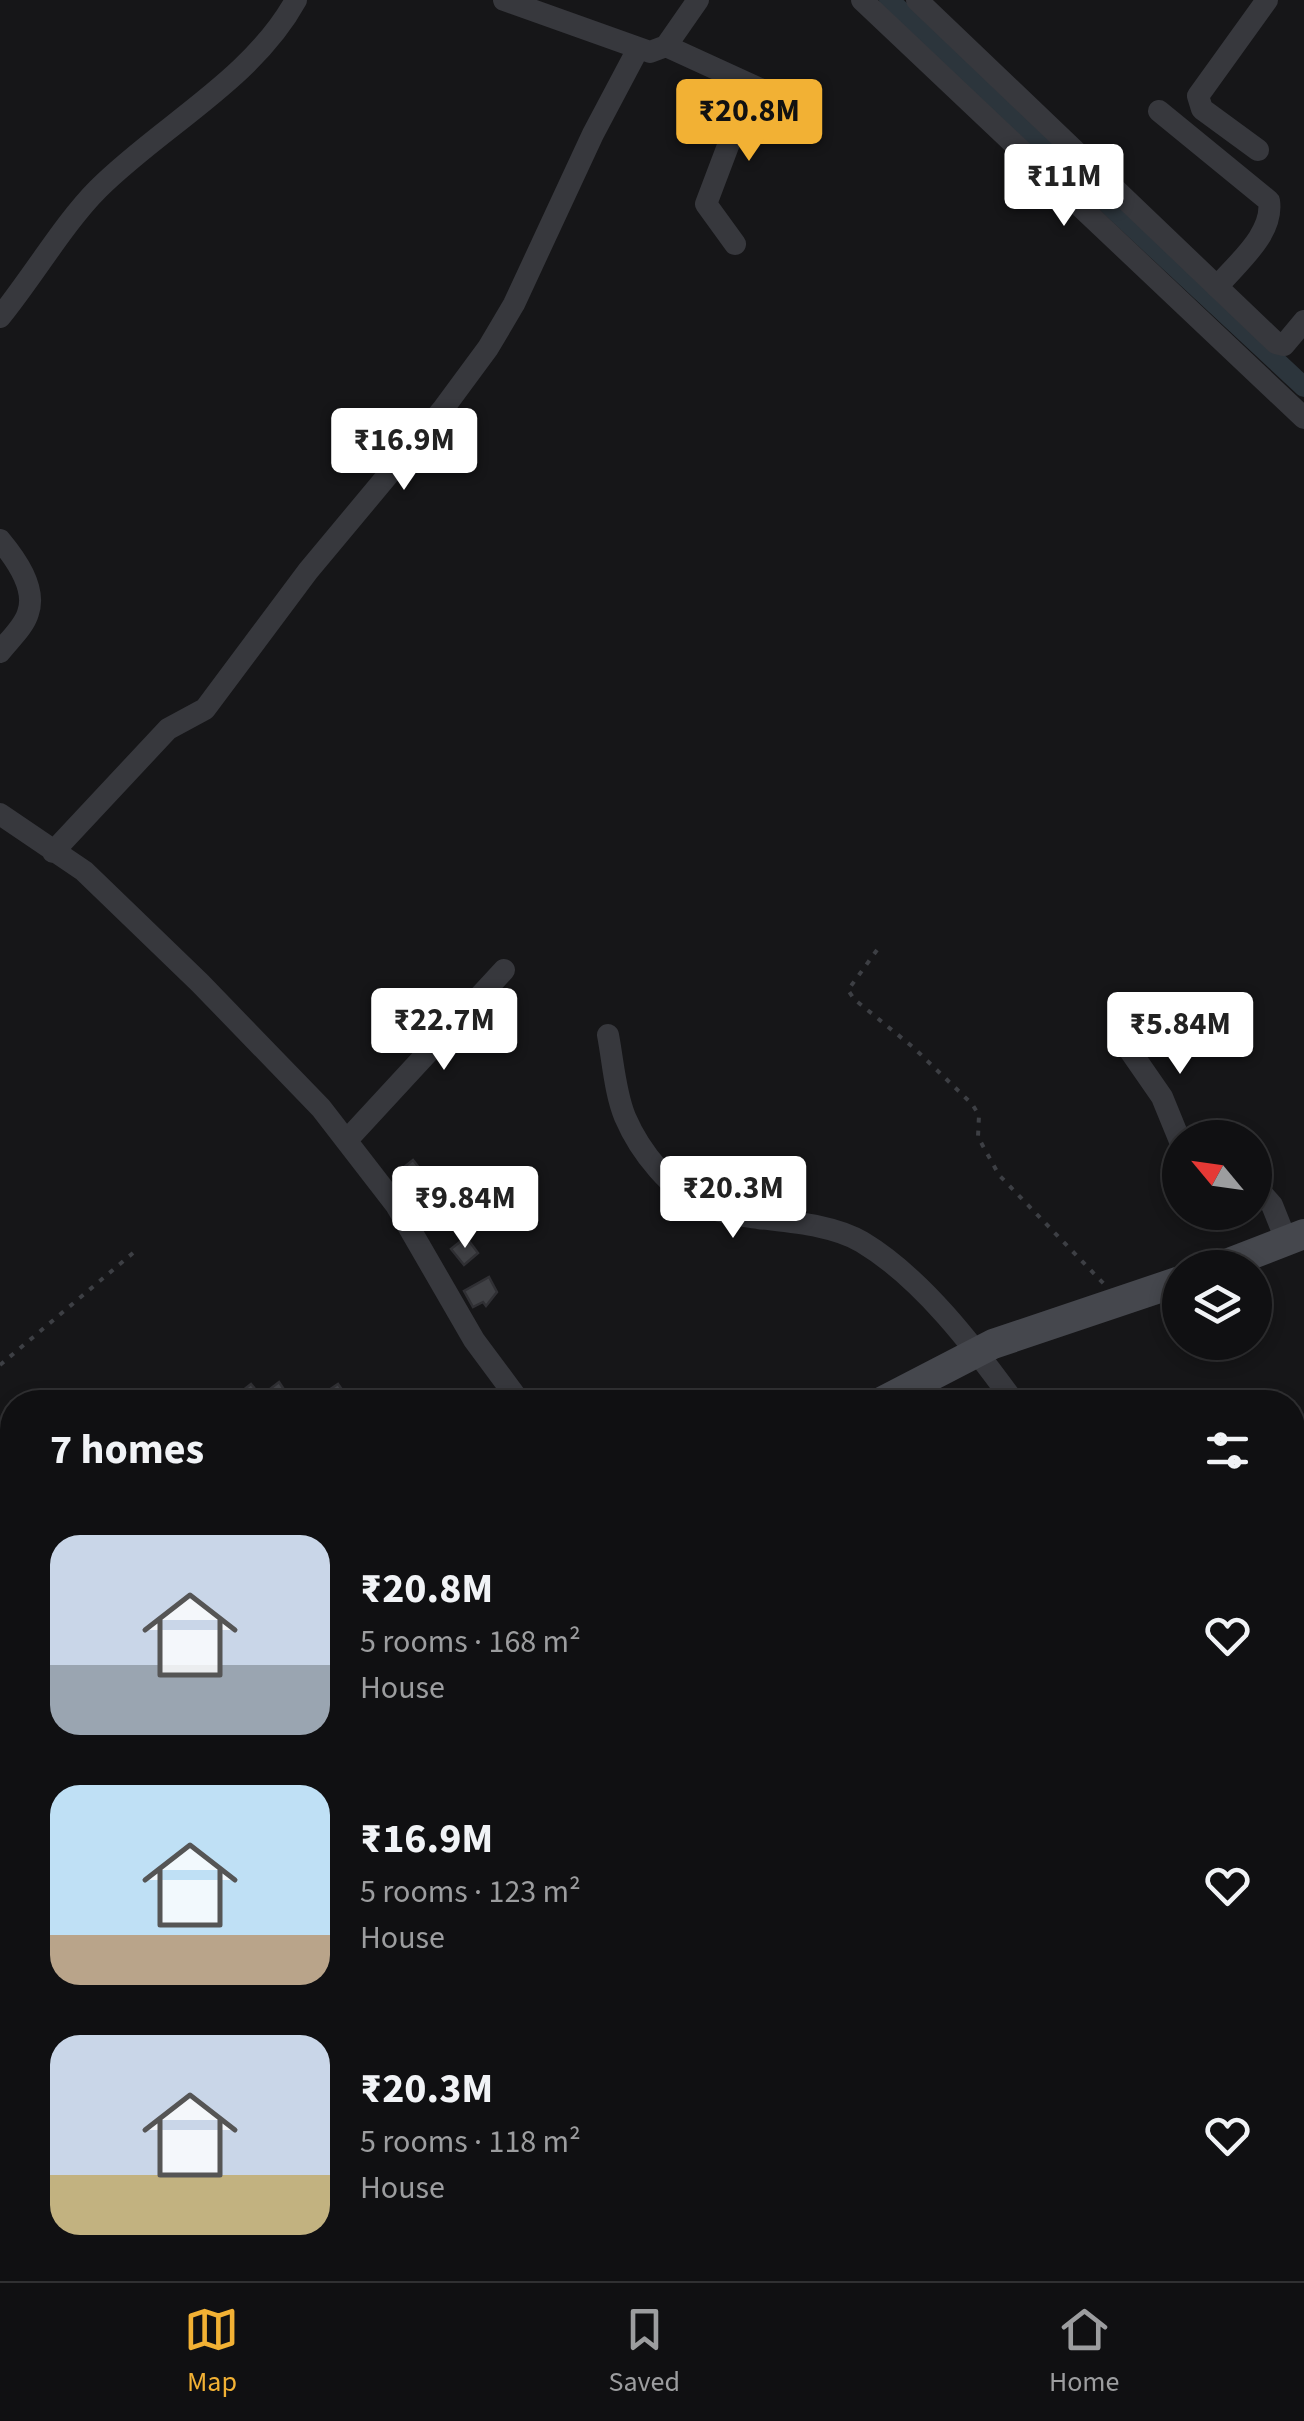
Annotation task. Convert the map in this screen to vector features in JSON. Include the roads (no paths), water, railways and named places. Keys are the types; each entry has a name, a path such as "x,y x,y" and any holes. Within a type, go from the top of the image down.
{"main road":[{"path":"1262,1250 1295,1237"},
{"path":"904,1390 978,1352 1162,1287"}],"street":[{"path":"0,317 94,192 248,60 274,35 296,0"},
{"path":"519,2 650,52 666,46 698,0"},
{"path":"862,0 1304,418"},
{"path":"917,0 1276,344 1290,341 1304,322"},
{"path":"1258,150 1202,109 1198,96 1267,0"},
{"path":"666,46 797,106"},
{"path":"53,852 160,737 205,709 308,571 488,348 514,304 592,134 638,49"},
{"path":"735,244 706,204 751,85"},
{"path":"1159,111 1269,202 1268,226 1217,288"},
{"path":"0,540 15,560 30,597 29,612 0,652"},
{"path":"0,814 84,871 200,982 321,1108 396,1205 474,1340 511,1390"},
{"path":"347,1140 504,970"},
{"path":"608,1035 624,1114 649,1158 672,1182 702,1205 726,1214 840,1232 860,1241 912,1282 978,1352 1005,1390"},
{"path":"1126,1045 1162,1097 1171,1120"},
{"path":"1272,1205 1295,1237"}],"waterway":[{"path":"889,0 1304,387"}]}
